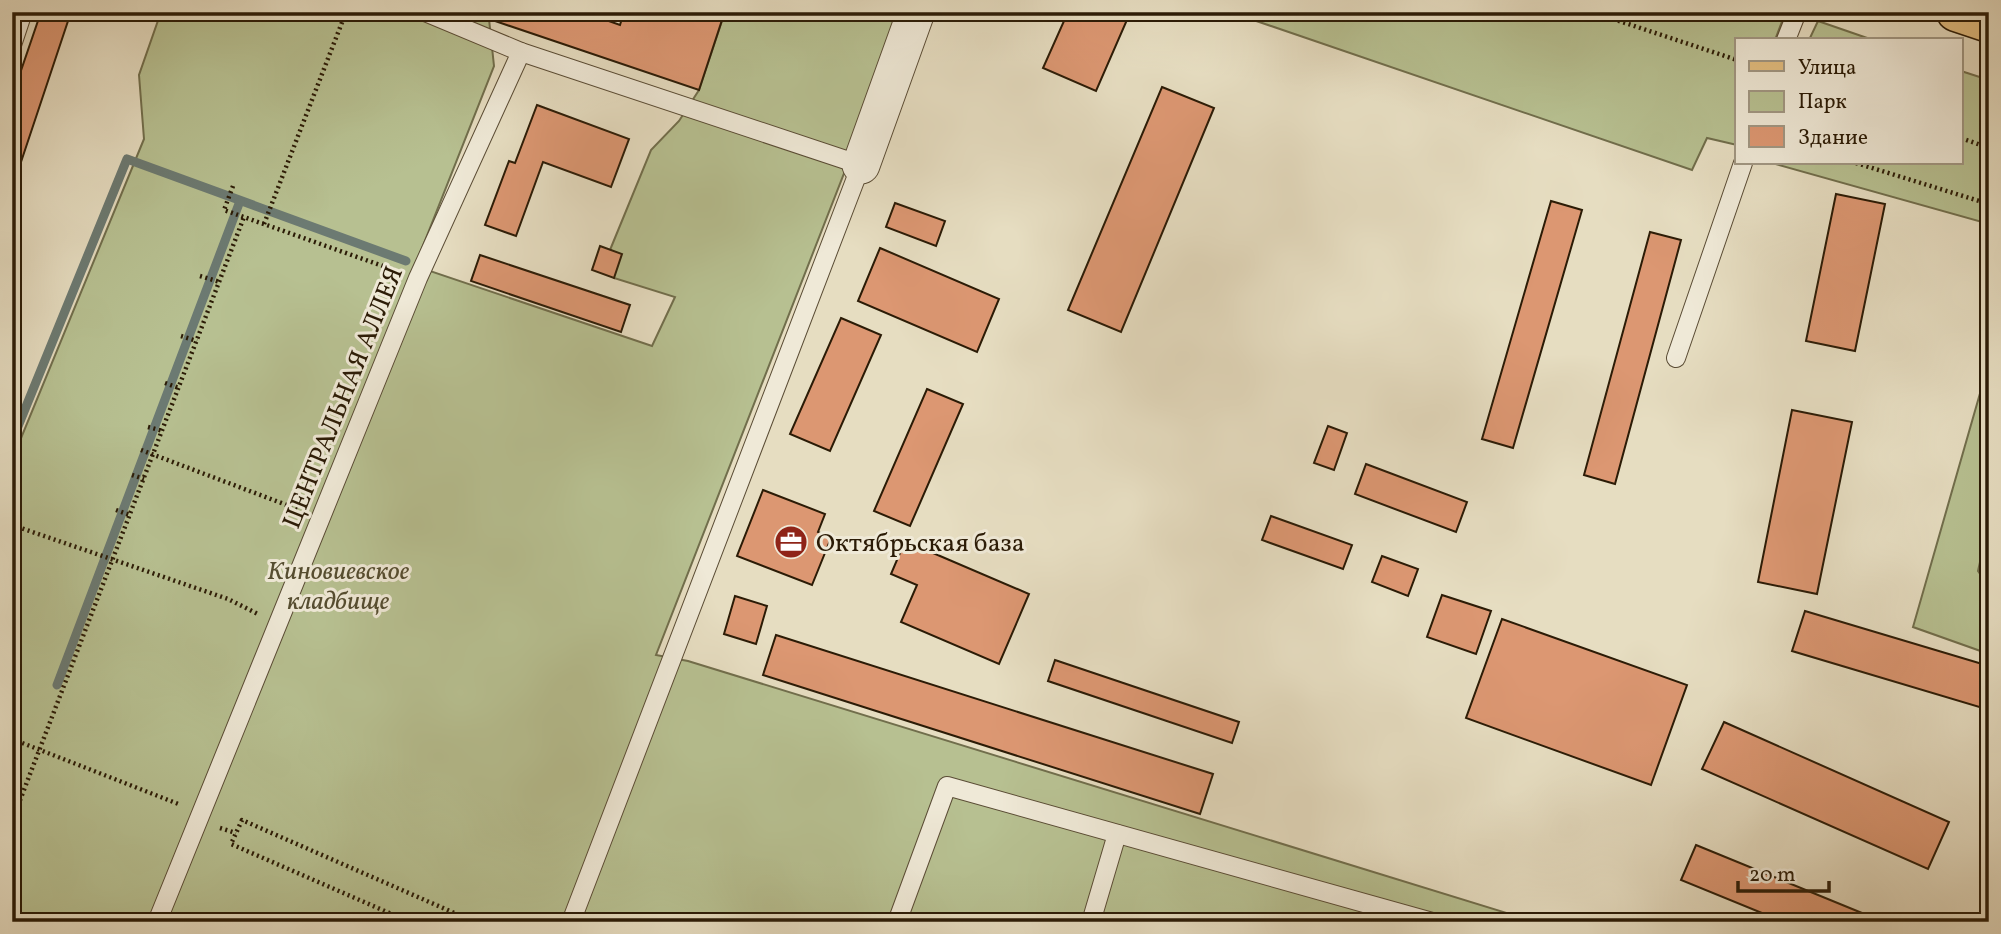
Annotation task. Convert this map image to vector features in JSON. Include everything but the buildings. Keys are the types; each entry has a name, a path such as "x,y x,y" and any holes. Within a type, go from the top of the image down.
{"main road":[{"path":"1956,12 1989,23"}],"street":[{"path":"860,165 916,12"}],"lane":[{"path":"12,45 23,12"},
{"path":"425,12 521,52 860,165 571,922"},
{"path":"1787,38 1797,12"},
{"name":"ЦЕНТРАЛЬНАЯ АЛЛЕЯ","path":"157,922 206,819 278,625 418,278 521,52"},
{"path":"1676,358 1743,164"},
{"path":"897,922 947,786 1432,922"},
{"path":"1091,922 1117,834"}],"path":[{"path":"264,224 346,12"},
{"path":"1592,12 1735,59"},
{"path":"1962,138 1989,148"},
{"path":"1859,164 1989,204"},
{"path":"233,186 224,210 418,278"},
{"path":"12,821 244,218"},
{"path":"200,276 220,282"},
{"path":"181,336 197,341"},
{"path":"165,383 179,388"},
{"path":"148,427 163,431"},
{"path":"141,450 321,517"},
{"path":"132,475 144,479"},
{"path":"116,510 130,515"},
{"path":"12,525 112,562 228,599 278,625"},
{"path":"12,739 40,748 236,833"},
{"path":"410,922 231,844 242,820 475,922"}],"green space":[{"name":"Киновиевское кладбище","path":"161,12 473,12 489,19 494,66 415,266 652,346 675,297 614,278 610,250 651,150 679,121 699,90 725,12 907,12 656,655 688,661 1536,922 12,922 12,460 144,139 139,75"},
{"path":"1230,12 1766,12 1783,19 1776,38 1735,38 1735,145 1707,138 1692,170"},
{"path":"1818,21 1867,38 1810,38"},
{"path":"1962,71 1989,80 1989,224 1776,164 1962,164"},
{"path":"1989,362 1989,522 1978,571 1989,586 1989,654 1913,627"}],"waterway":[{"path":"12,441 127,159 406,261"},
{"path":"57,685 240,201"}],"place":[{"name":"Октябрьская база","path":"791,542"}]}
